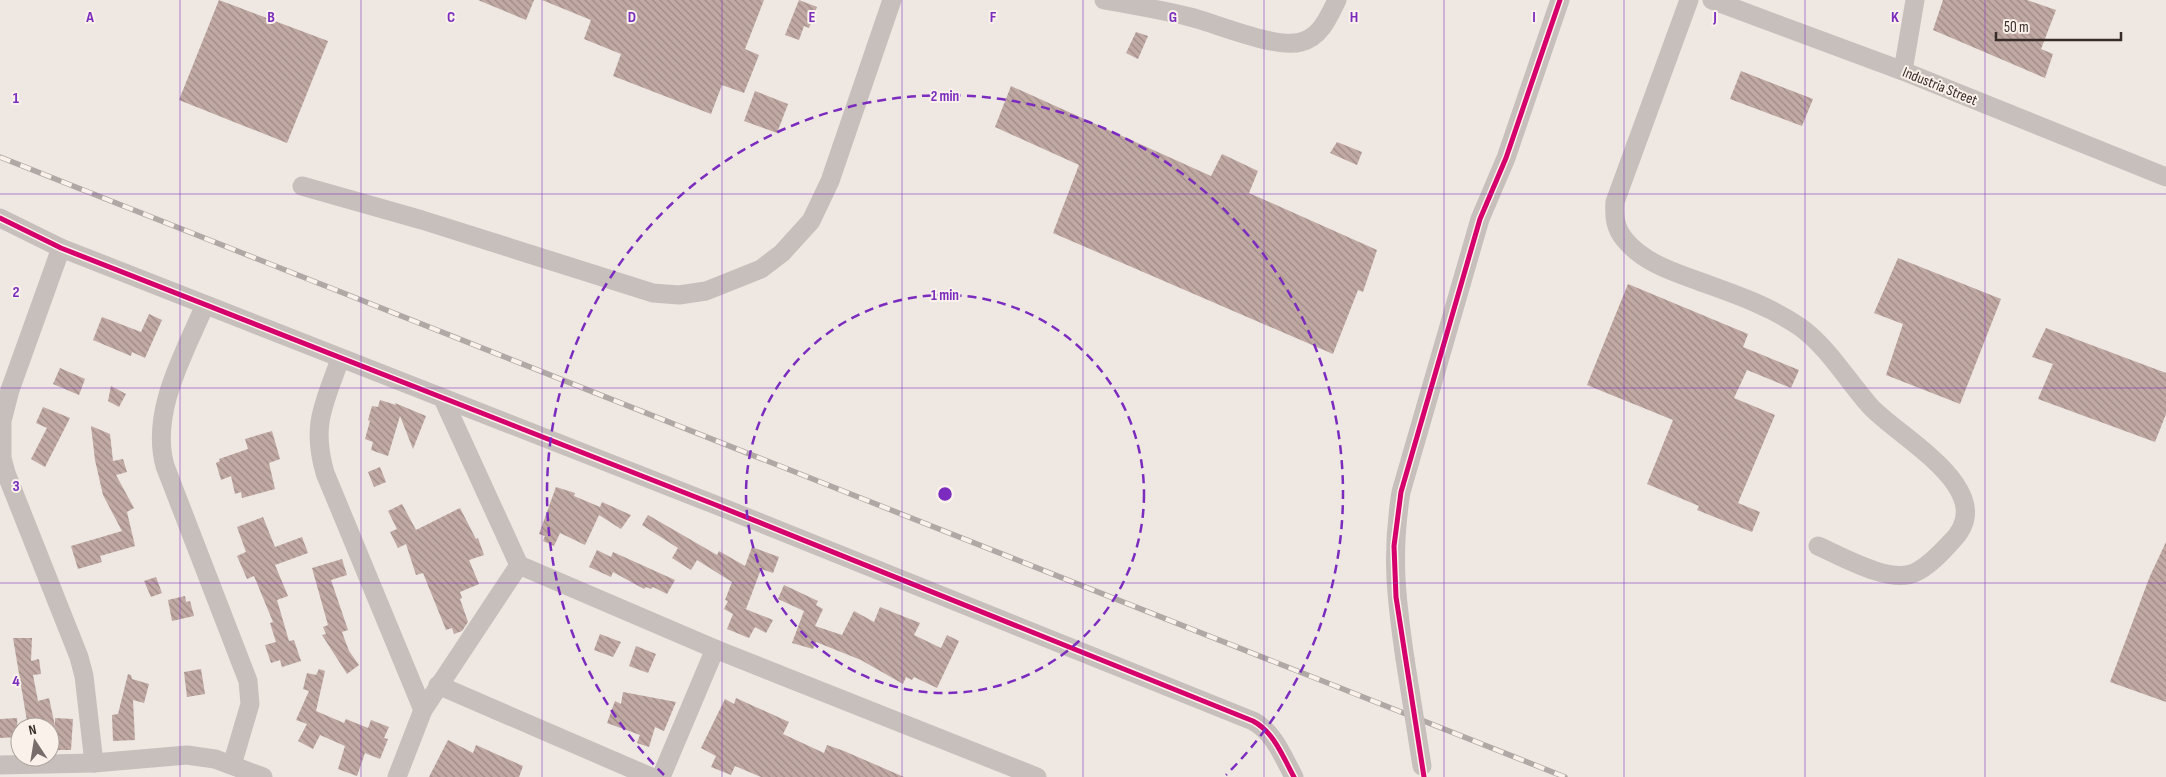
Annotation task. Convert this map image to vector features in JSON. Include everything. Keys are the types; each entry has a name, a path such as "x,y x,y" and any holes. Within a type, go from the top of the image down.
{"street":[{"path":"302,186 422,220 653,293 679,295 706,291 761,269 782,253 811,221 830,181 892,0"},
{"path":"1104,0 1173,13 1282,44 1302,42 1316,33 1326,23 1337,0"},
{"path":"1423,771 1405,659 1394,569 1395,526 1401,492 1480,219 1506,158 1560,0"},
{"path":"1689,0 1615,202 1614,220 1617,226 1629,244 1648,259 1664,268 1749,300 1785,318 1815,340 1872,407 1917,445 1959,490 1967,513 1964,524 1953,541 1926,565 1910,574 1891,575 1818,546"},
{"name":"Industria Street","path":"1712,0 1903,71 2166,177"},
{"path":"1903,71 1915,0"},
{"path":"0,218 61,248 444,401 716,505 1253,721 1267,730 1294,777"},
{"path":"61,248 10,390 2,421 1,444 6,473 79,658 84,676 94,764"},
{"path":"205,305 174,380 160,436 165,466 248,681 250,704 232,765"},
{"path":"340,359 318,428 319,454 325,473 423,710"},
{"path":"444,401 519,565 716,649 1037,777"},
{"path":"397,777 423,710 519,565"},
{"path":"661,777 716,649"},
{"path":"438,685 651,777"},
{"path":"0,765 94,764 187,755 215,759 263,777"}],"building":[{"path":"219,0 328,41 287,143 179,100"},
{"path":"478,0 534,0 526,20"},
{"path":"542,0 764,0 745,49 759,55 744,93 722,85 711,114 613,76 621,54 584,39 591,20"},
{"path":"799,0 817,7 809,28 804,26 799,40 785,35"},
{"path":"1943,0 2027,0 2056,10 2041,49 2053,54 2045,78 1933,30"},
{"path":"1136,32 1148,36 1138,59 1126,53"},
{"path":"1741,71 1813,99 1802,126 1730,99"},
{"path":"1011,86 1211,176 1222,154 1258,171 1249,193 1377,250 1363,292 1358,290 1333,354 1053,233 1079,165 995,127"},
{"path":"755,91 788,104 777,133 744,121"},
{"path":"1337,142 1362,152 1357,165 1330,153"},
{"path":"1898,258 2001,299 1960,404 1886,375 1903,324 1874,313"},
{"path":"1628,284 1748,334 1743,347 1799,370 1791,388 1747,370 1734,398 1775,415 1738,503 1760,512 1752,532 1697,510 1699,506 1647,484 1673,420 1587,385"},
{"path":"149,314 162,320 145,358 132,352 131,356 93,340 102,317 141,332"},
{"path":"2046,328 2166,373 2166,414 2155,442 2038,399 2053,364 2032,357"},
{"path":"60,368 85,379 79,395 53,384"},
{"path":"111,386 126,394 119,407 108,401"},
{"path":"380,400 396,405 395,403 426,416 413,449 400,416 388,456 371,450 373,442 365,439 370,421 368,420 372,406 378,407"},
{"path":"43,407 70,418 45,467 31,459 47,428 36,423"},
{"path":"91,426 110,434 113,461 123,459 127,472 116,475 134,508 127,512 135,546 100,556 102,562 78,569 71,546 122,531 103,495 95,460"},
{"path":"272,431 280,459 269,463 275,489 242,498 241,492 235,494 231,476 221,480 216,463 220,461 219,459 248,449 245,439"},
{"path":"380,467 386,482 374,487 368,472"},
{"path":"556,487 575,493 574,496 600,507 602,502 631,515 621,529 599,515 585,545 560,533 554,546 543,541 545,536 539,534"},
{"path":"402,504 416,530 460,508 476,539 478,538 484,555 469,560 479,584 460,592 462,598 460,599 468,622 462,631 454,634 452,628 446,630 423,573 416,575 406,544 398,548 390,532 397,529 388,511"},
{"path":"648,515 717,555 719,551 745,566 752,547 779,557 773,573 761,569 746,609 728,602 773,620 766,633 755,627 749,638 727,629 733,614 724,609 728,601 725,600 732,582 697,560 691,570 672,558 678,548 642,525"},
{"path":"263,517 275,547 302,537 308,553 275,565 288,596 277,600 289,641 294,640 301,661 282,667 280,660 271,663 265,645 276,642 270,623 273,622 254,576 247,579 237,556 246,552 237,527"},
{"path":"2166,542 2166,702 2110,682 2150,576"},
{"path":"597,550 611,557 613,552 675,580 667,594 653,587 651,589 646,587 644,589 613,572 611,577 589,567"},
{"path":"342,559 347,575 331,580 348,630 342,632 349,651 359,665 347,674 322,635 326,634 323,627 328,625 312,568"},
{"path":"156,577 162,593 151,597 144,581"},
{"path":"784,585 818,601 816,605 823,609 815,626 842,635 854,611 874,622 880,607 920,623 914,635 941,648 947,635 959,641 937,688 914,677 912,680 906,677 903,684 861,660 816,642 813,649 792,643 804,611 778,599"},
{"path":"185,596 186,602 190,601 194,616 172,621 168,600"},
{"path":"600,634 621,642 613,657 594,650"},
{"path":"13,638 32,638 31,661 39,659 41,674 33,675 38,701 49,698 53,717 26,717"},
{"path":"636,646 656,654 648,673 629,666"},
{"path":"201,669 205,694 187,697 184,672"},
{"path":"319,669 325,671 316,711 344,723 346,719 368,728 371,720 389,727 384,738 388,739 380,759 365,753 357,776 338,769 345,746 320,735 313,749 298,741 307,724 296,720 309,691 303,689 307,673 316,675"},
{"path":"128,674 131,675 132,679 149,684 144,703 133,700 135,740 113,741 112,715 118,714"},
{"path":"623,692 676,702 664,731 655,727 649,747 637,743 640,735 607,723 615,701 621,704"},
{"path":"736,698 789,722 783,734 824,753 827,745 844,751 904,777 761,777 735,766 731,775 711,767 716,756 701,748 725,699 734,704"},
{"path":"10,718 10,737 0,738 0,719"},
{"path":"60,718 73,719 71,750 60,750"},
{"path":"448,740 473,753 476,745 523,766 519,777 429,777"}],"railway":[{"path":"0,157 1565,777"}],"cycle path":[{"path":"1424,777 1396,597 1394,546 1401,492 1480,219 1506,158 1560,0"},
{"path":"0,218 61,248 716,505 1253,721 1272,738 1294,777"}]}
